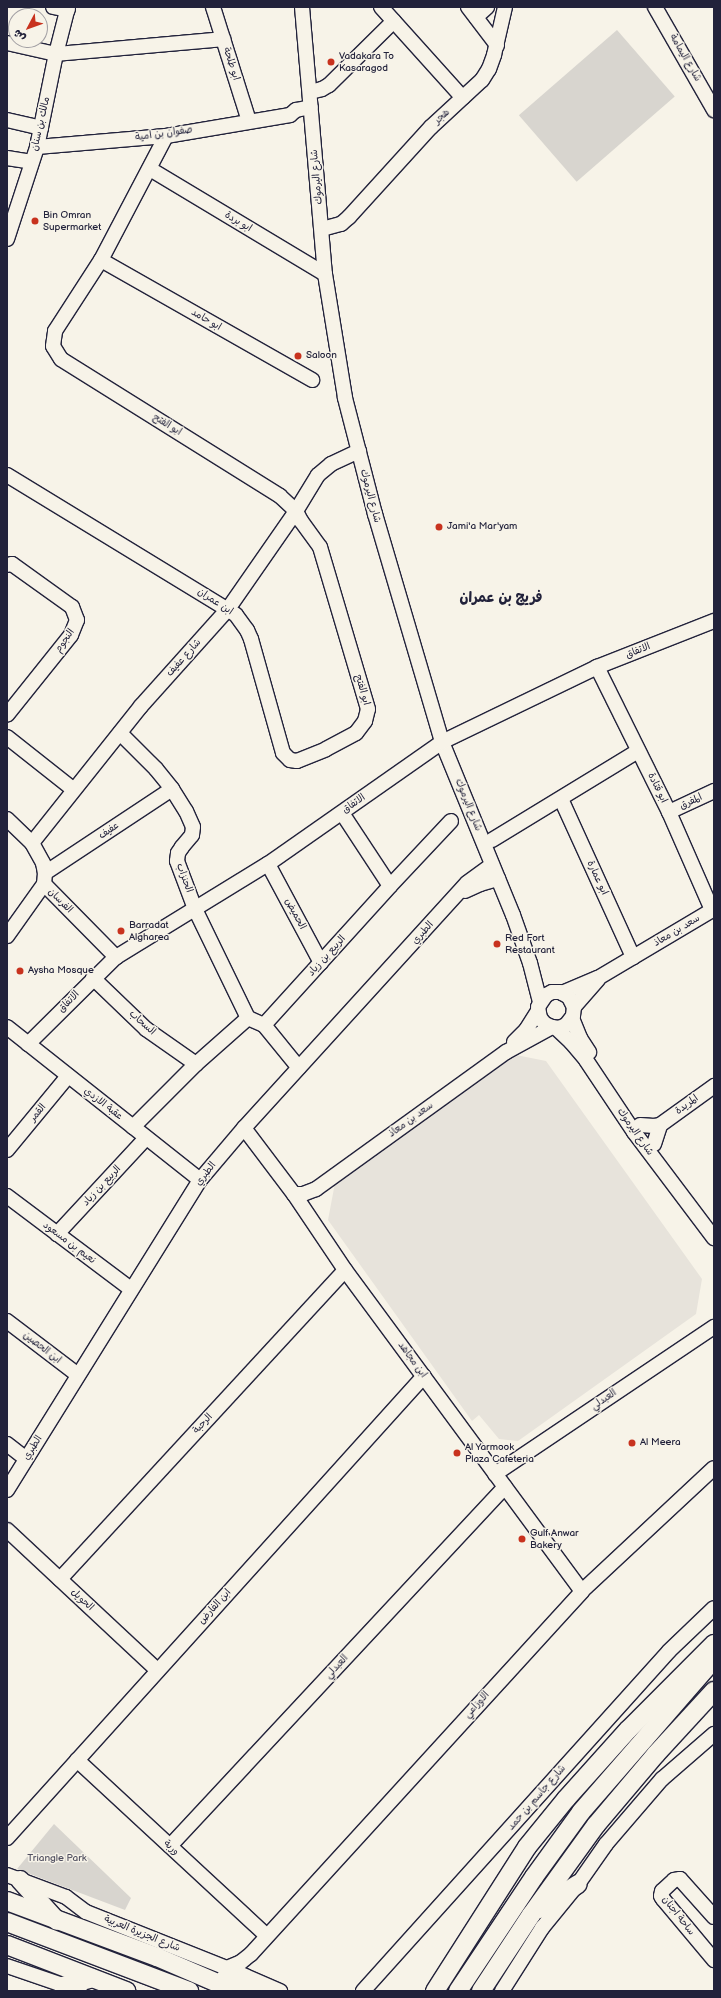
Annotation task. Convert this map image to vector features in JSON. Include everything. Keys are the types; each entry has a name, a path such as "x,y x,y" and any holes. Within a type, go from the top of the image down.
{"main road":[{"path":"435,1991 527,1846 566,1799 645,1712 714,1644"},
{"path":"458,1991 534,1877 581,1812 714,1659"},
{"path":"481,1991 531,1915 596,1824 656,1754 714,1691"},
{"path":"656,1754 672,1745 714,1708"},
{"path":"14,1877 58,1921"},
{"path":"423,1991 476,1908 488,1894 503,1884"},
{"path":"531,1915 578,1884"},
{"name":"شارع الجزيرة العربية","path":"7,1901 158,1957 236,1991"},
{"path":"7,1922 189,1991"},
{"path":"7,1945 126,1991"},
{"path":"201,1976 221,1975 257,1985"},
{"path":"71,1988 92,1978"}],"street":[{"path":"53,7 68,9"},
{"name":"ابو طلحة","path":"213,7 249,121"},
{"name":"شارع اليرموك","path":"302,7 325,274 345,398 379,529 442,742 498,879 530,964 539,1007"},
{"path":"382,7 463,98"},
{"path":"488,7 472,12 497,45"},
{"name":"هجر","path":"321,222 353,213 426,132 482,80 490,69 505,7"},
{"name":"شارع اليمامة","path":"655,7 714,110"},
{"name":"مالك بن سنان","path":"7,239 37,148 56,54 68,9"},
{"path":"309,86 333,82 394,21"},
{"path":"7,43 56,54 223,39"},
{"name":"صفوان بن امية","path":"37,148 166,136 290,115 296,110 312,113"},
{"path":"7,120 41,128"},
{"name":"ابو الفتح","path":"166,136 101,260 55,331 53,346 62,359 280,496 296,511 320,547 368,709 366,721"},
{"path":"7,158 32,162"},
{"name":"ابو بردة","path":"150,169 325,274"},
{"name":"ابو حامد","path":"101,260 312,380"},
{"name":"شارع عفيف","path":"32,843 142,706 228,609 296,511 314,479 327,467 360,457"},
{"name":"ابن عمران","path":"7,475 228,609 242,622 251,639 284,753 290,760 297,761 326,749 356,732 366,721"},
{"name":"النجوم","path":"7,565 12,564 72,607 77,620 71,635 7,715"},
{"name":"الاتفاق","path":"28,1044 92,978 116,956 268,864 442,742 597,667 713,625"},
{"name":"ابو قتادة","path":"597,667 669,812 713,910"},
{"name":"الحنزاب","path":"120,733 156,769 172,789 186,811 192,827 192,835 182,846 178,853 177,861 195,909 248,1018"},
{"path":"7,737 74,790"},
{"path":"481,813 495,846 561,799 638,751"},
{"name":"عفيف","path":"45,878 172,789"},
{"name":"المفرق","path":"669,812 714,791"},
{"name":"ابو عمارة","path":"561,799 633,957"},
{"path":"342,813 390,886"},
{"name":"الفرسان","path":"7,819 32,843 43,863 45,878 116,956"},
{"name":"الربيع بن زياد","path":"264,1025 322,964 390,886 451,822"},
{"name":"الحميض","path":"268,864 322,964"},
{"name":"الطبري","path":"7,1490 200,1180 244,1128 456,896 474,877 492,866"},
{"path":"7,936 45,878"},
{"name":"الطبري","path":"456,896 472,887 498,879"},
{"name":"سعد بن معاذ","path":"559,993 598,978 713,910"},
{"name":"شارع اليرموك","path":"530,964 559,993"},
{"name":"السحاب","path":"92,978 146,1028 196,1064"},
{"name":"سعد بن معاذ","path":"573,1013 598,978"},
{"path":"559,993 569,997 573,1013 566,1025 554,1028 542,1021 539,1007 546,995 559,993"},
{"name":"سعد بن معاذ","path":"506,1052 526,1030 539,1007"},
{"name":"شارع اليرموك","path":"573,1013 584,1046 714,1231"},
{"path":"133,1127 196,1064 248,1018 264,1025 299,1068"},
{"name":"عقبة الازدي","path":"7,1027 200,1180"},
{"name":"شارع اليرموك","path":"554,1028 571,1042 586,1060 634,1132 714,1238"},
{"name":"سعد بن معاذ","path":"294,1194 303,1194 316,1188 506,1052 554,1028"},
{"name":"القمر","path":"7,1150 68,1076"},
{"name":"المريدة","path":"660,1124 714,1086"},
{"path":"640,1125 654,1126 660,1124"},
{"path":"654,1144 660,1124"},
{"name":"ابن مجاهد","path":"244,1128 294,1194 345,1270 582,1591"},
{"name":"الربيع بن زياد","path":"57,1234 146,1138"},
{"path":"307,1213 310,1196 316,1188"},
{"name":"نعيم بن مسعود","path":"9,1202 57,1234 131,1289"},
{"name":"الرحبة","path":"60,1579 345,1270"},
{"name":"ابن الحصين","path":"7,1321 78,1375"},
{"name":"العبدلي","path":"495,1474 714,1327"},
{"name":"ابن الفارض","path":"7,1838 157,1670 424,1376"},
{"path":"7,1444 26,1459"},
{"name":"الاوزاعي","path":"227,1968 241,1962 251,1954 266,1935 582,1591 714,1468"},
{"name":"العبدلي","path":"170,1846 505,1487"},
{"name":"الحويل","path":"7,1530 157,1670"},
{"name":"شارع جاسم بن حمد","path":"363,1991 669,1651 714,1608"},
{"path":"502,1991 542,1928 578,1884 606,1844 662,1779 714,1734"},
{"name":"وربة","path":"77,1760 266,1935"},
{"name":"شارع الجزيرة العربية","path":"14,1877 66,1897 86,1912 227,1968 257,1985 280,1991"},
{"name":"ساحة اجنان","path":"714,1917 680,1879 674,1880 662,1891 661,1896 663,1900 714,1960"},
{"path":"251,1954 251,1964 257,1985"},
{"path":"7,1966 71,1988"}],"shaded area":[{"path":"511,1054 546,1061 702,1279 696,1314 518,1441 499,1439 479,1415 472,1421 328,1220 335,1183"}],"green space":[{"path":"617,30 675,96 577,182 519,115"},
{"name":"Triangle Park","path":"54,1824 131,1898 125,1910 17,1869"}],"place":[{"name":"Vadakara To Kasaragod","path":"331,62"},
{"name":"Bin Omran Supermarket","path":"35,221"},
{"name":"Saloon","path":"298,356"},
{"name":"Jami'a Mar'yam","path":"439,527"},
{"name":"Barradat Algharea","path":"121,931"},
{"name":"Red Fort Restaurant","path":"497,944"},
{"name":"Aysha Mosque","path":"20,971"},
{"name":"Al Meera","path":"632,1443"},
{"name":"Al Yarmook Plaza Cafeteria","path":"457,1453"},
{"name":"Gulf Anwar Bakery","path":"522,1539"}],"district":[{"name":"فريج بن عمران","path":"501,598"}]}
